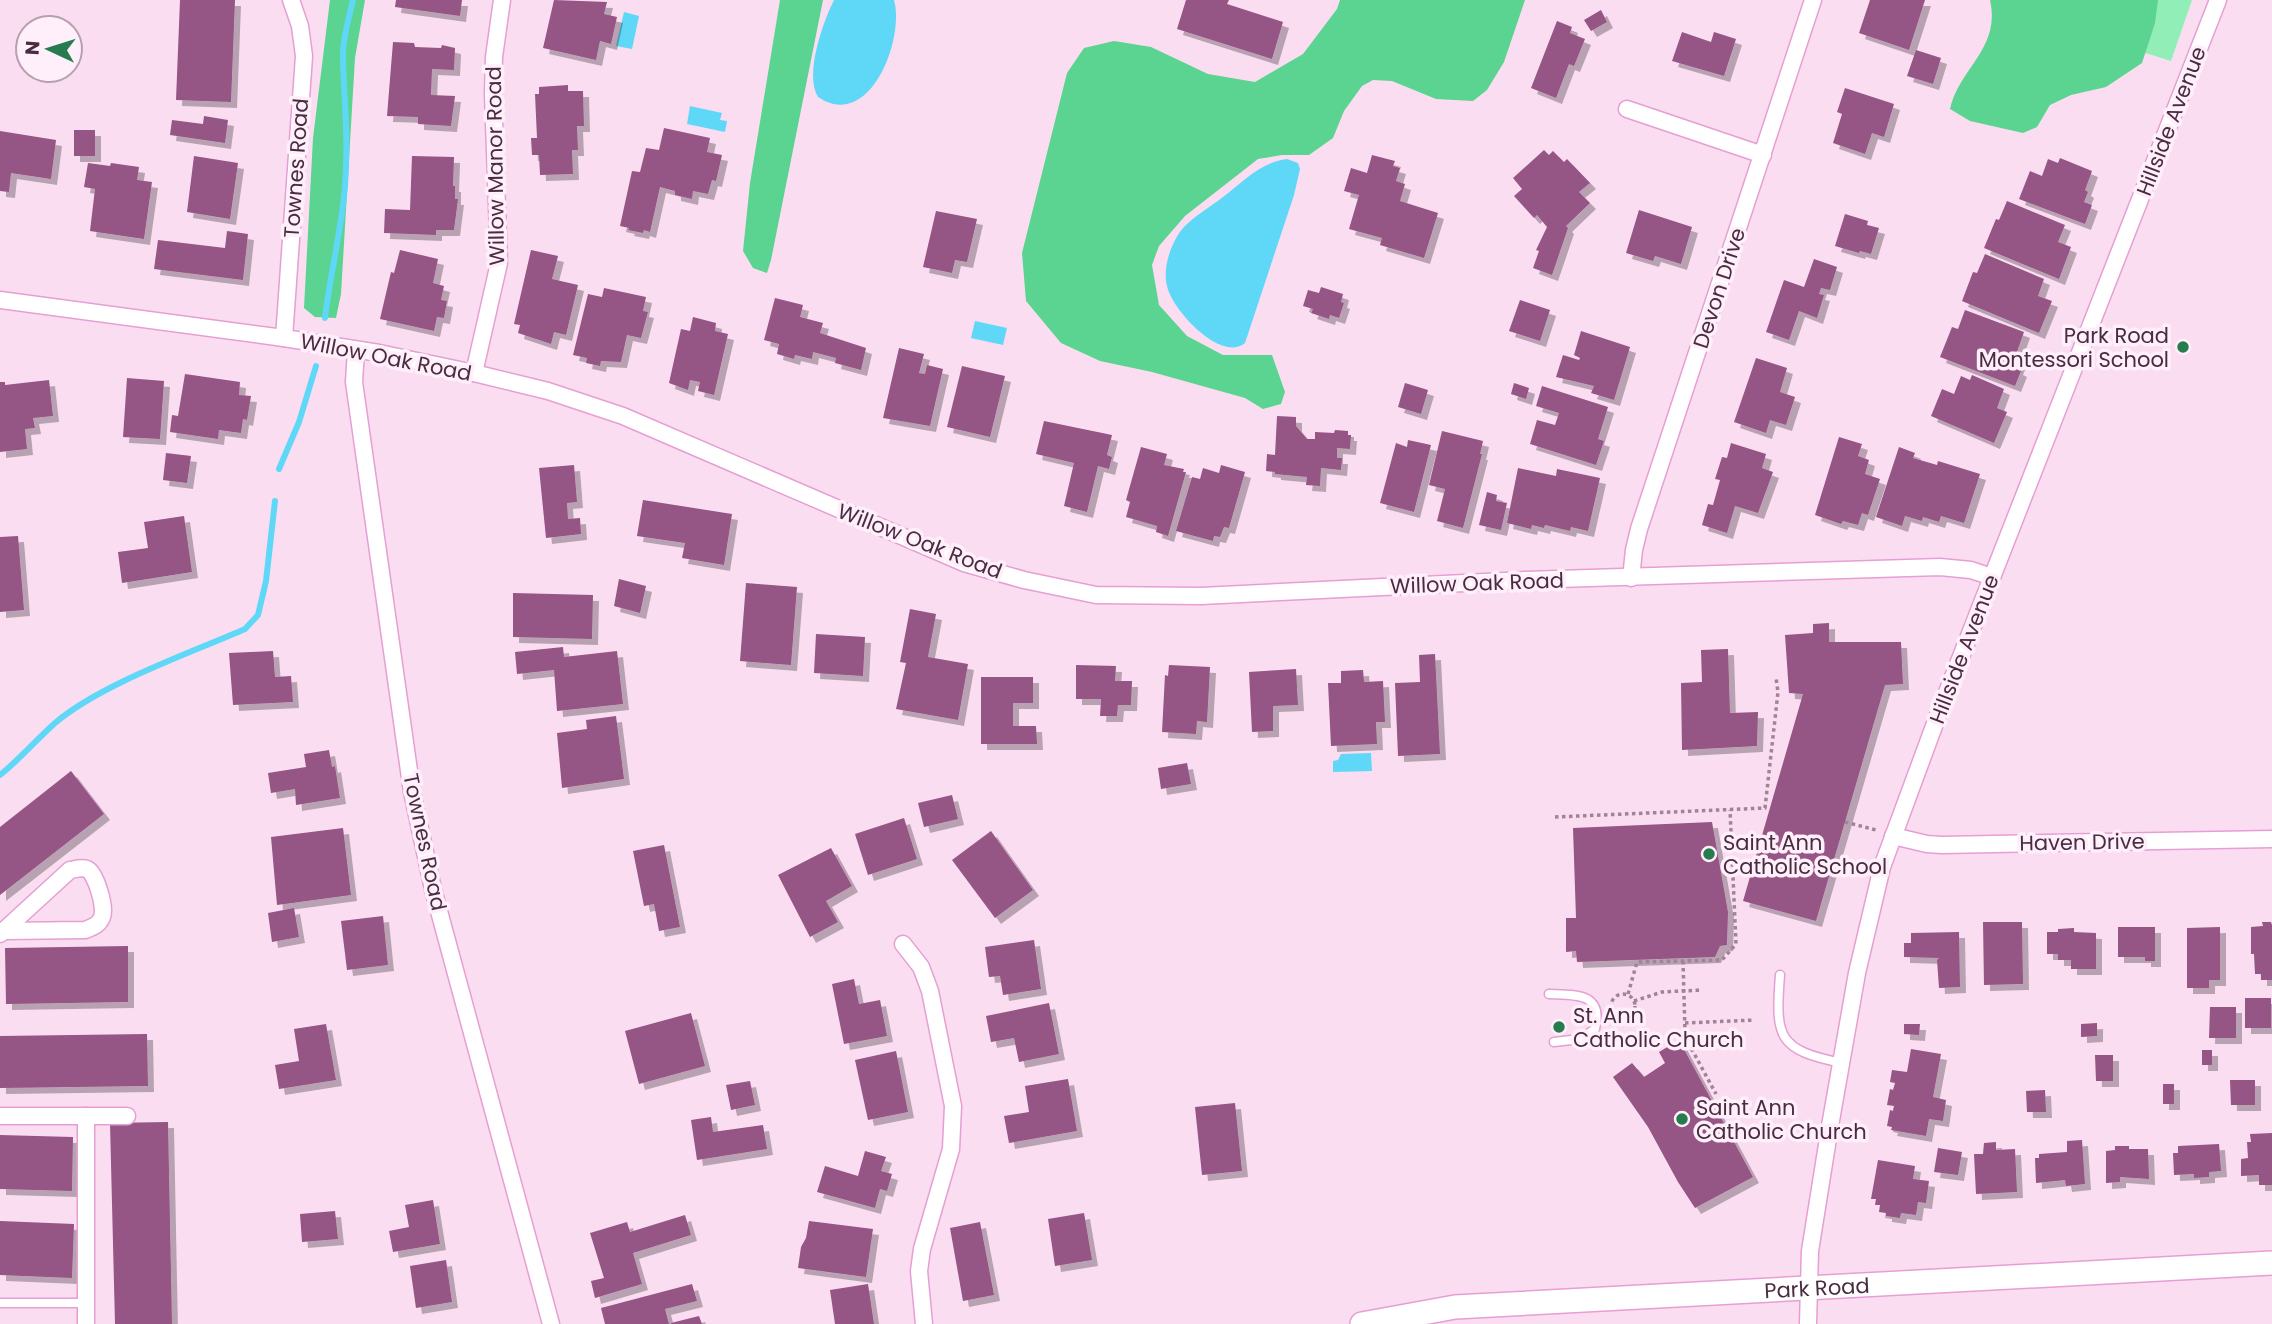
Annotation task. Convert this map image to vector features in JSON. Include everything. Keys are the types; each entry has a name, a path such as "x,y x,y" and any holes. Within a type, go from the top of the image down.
{"main road":[{"name":"Park Road","path":"1362,1324 1455,1307 2272,1263"}],"street":[{"name":"Townes Road","path":"284,338 304,56 300,26 291,0"},
{"name":"Willow Manor Road","path":"474,373 499,263 493,75 502,0"},
{"name":"Devon Drive","path":"1631,578 1636,541 1813,0"},
{"name":"Hillside Avenue","path":"1808,1324 1810,1251 1842,1063 1869,916 1893,836 2218,0"},
{"path":"1627,109 1763,155"},
{"name":"Willow Oak Road","path":"0,300 284,338 474,373 548,391 611,411 964,563 1077,592 1112,596 1201,596 1513,581 1940,567 1971,570 1992,578"},
{"name":"Townes Road","path":"356,350 354,382 412,792 433,889 551,1324"},
{"name":"Haven Drive","path":"1893,836 1942,845 2272,839"},
{"path":"88,869 93,874 103,907 102,917 96,926 85,930 2,933 71,870 88,869"},
{"path":"903,944 921,967 930,991 953,1106 951,1149 922,1249 919,1271 923,1324"},
{"path":"0,1116 127,1116"},
{"path":"86,1116 86,1324"}],"lane":[{"path":"1780,975 1779,1019 1787,1041 1799,1052 1842,1063"},
{"path":"1549,994 1581,995 1590,1000 1598,1017 1595,1029 1580,1038 1554,1042"},
{"path":"0,1303 86,1303"}],"path":[{"path":"1555,817 1765,808 1778,692 1776,678"},
{"path":"1628,994 1637,962 1722,960 1736,944 1730,810"},
{"path":"1844,822 1876,831"},
{"path":"1682,961 1685,1023 1683,1034 1716,1094"},
{"path":"1634,1001 1661,992 1702,990"},
{"path":"1619,994 1628,994 1634,1001 1634,1012 1628,1017 1620,1018 1613,1014 1610,1006 1619,994"},
{"path":"1685,1023 1755,1020"}],"green space":[{"path":"330,0 365,0 355,58 341,294 336,318 315,317 304,308 313,138"},
{"path":"780,0 823,0 767,273 753,268 743,251 750,183"},
{"path":"1340,0 1525,0 1504,62 1487,90 1473,101 1436,99 1392,81 1373,80 1362,86 1344,111 1333,138 1309,155 1282,155 1258,159 1185,216 1159,246 1152,265 1159,305 1187,336 1223,355 1272,355 1285,392 1281,404 1263,409 1245,398 1152,372 1100,361 1061,343 1026,301 1022,253 1067,73 1084,48 1114,41 1151,47 1208,74 1255,82 1303,54 1337,9"},
{"path":"1990,0 2158,0 2155,23 2142,63 2106,87 2071,95 2050,105 2037,127 2023,133 1970,121 1950,109 1990,32"},
{"path":"2127,0 2192,0 2171,61 2114,43"}],"water":[{"path":"834,0 894,0 896,17 894,36 880,76 868,92 853,102 837,104 818,97 813,76 820,35"},
{"path":"624,12 639,16 632,49 616,46"},
{"path":"690,106 722,113 720,120 727,121 725,132 687,124"},
{"path":"1287,159 1298,163 1300,169 1294,195 1245,343 1235,347 1223,346 1199,331 1171,296 1167,286 1166,267 1172,247 1178,235 1193,219 1261,168"},
{"path":"975,321 1007,328 1003,345 971,338"},
{"path":"1371,753 1372,771 1333,772 1333,761 1338,760 1341,754"}],"building":[{"path":"180,0 235,0 231,102 176,100"},
{"path":"396,0 462,0 460,16 395,7"},
{"path":"554,0 607,2 604,14 617,17 611,44 600,41 596,60 543,48"},
{"path":"1186,0 1229,0 1227,4 1283,22 1272,59 1177,29"},
{"path":"1870,0 1925,0 1909,50 1859,33"},
{"path":"1601,10 1607,22 1591,31 1584,20"},
{"path":"1557,21 1572,27 1570,33 1585,39 1574,66 1569,64 1556,98 1531,88"},
{"path":"1682,32 1711,42 1714,32 1736,39 1724,76 1672,61"},
{"path":"393,42 414,43 415,47 441,48 442,45 455,48 454,70 432,69 431,95 455,96 451,126 418,124 418,117 387,116"},
{"path":"1916,50 1941,58 1933,84 1907,76"},
{"path":"568,85 568,91 583,91 584,126 577,126 578,150 572,150 573,174 540,175 539,155 532,155 531,138 537,138 535,94 539,94 539,87"},
{"path":"1845,88 1894,104 1884,137 1872,133 1865,154 1833,143 1842,114 1837,112"},
{"path":"204,116 228,120 225,143 170,135 172,120 203,124"},
{"path":"664,128 710,138 707,152 722,155 716,181 712,180 708,194 693,191 692,199 675,195 675,191 660,187 650,232 628,230 629,228 620,226 632,171 640,172 646,148 659,150"},
{"path":"74,130 95,130 95,156 74,156"},
{"path":"0,131 56,140 51,179 11,173 9,192 0,191"},
{"path":"1544,150 1549,155 1553,151 1564,162 1567,159 1590,183 1579,192 1590,203 1566,226 1568,228 1552,275 1533,268 1539,251 1536,250 1547,227 1537,215 1534,218 1514,196 1522,189 1513,178"},
{"path":"1372,155 1395,161 1393,166 1400,168 1396,181 1405,184 1400,201 1438,213 1424,258 1380,245 1382,238 1349,229 1359,195 1344,191 1351,168 1367,173"},
{"path":"194,156 238,163 230,219 187,212"},
{"path":"412,156 454,157 453,186 455,199 458,199 454,230 436,230 436,235 384,233 385,209 410,210"},
{"path":"2060,158 2092,171 2084,202 2092,205 2085,224 2019,199 2030,171 2042,176 2048,159 2058,163"},
{"path":"88,163 139,167 137,180 152,182 144,239 90,231 95,189 84,187"},
{"path":"2007,201 2065,225 2058,242 2071,247 2059,279 1984,248"},
{"path":"1639,210 1692,227 1681,264 1655,256 1653,261 1626,253"},
{"path":"936,211 977,219 967,262 955,260 952,273 923,267"},
{"path":"1845,214 1868,221 1867,225 1879,228 1871,254 1835,246"},
{"path":"227,231 248,234 243,280 154,269 158,240 225,248"},
{"path":"400,250 438,259 433,283 444,286 441,300 447,301 444,318 437,317 434,331 380,319 391,272 394,273"},
{"path":"531,250 558,256 552,279 578,285 566,335 554,332 551,344 518,333 520,325 514,324"},
{"path":"1985,254 2044,279 2038,296 2052,301 2039,333 1962,301 1973,272 1977,273"},
{"path":"1814,259 1837,267 1830,290 1821,288 1819,294 1824,295 1817,318 1799,311 1789,340 1766,332 1784,280 1804,287"},
{"path":"1321,287 1343,294 1341,302 1344,303 1339,318 1330,315 1329,319 1311,313 1313,309 1303,306 1308,290 1319,293"},
{"path":"604,288 646,297 643,311 648,312 641,338 627,335 621,362 601,361 600,366 586,363 587,358 573,355 588,294 602,297"},
{"path":"775,298 803,305 800,317 823,323 820,333 866,348 861,370 835,363 836,358 813,352 812,359 795,355 794,359 777,354 779,344 764,340"},
{"path":"1520,300 1550,310 1540,341 1509,331"},
{"path":"1965,310 2024,332 2017,352 2023,354 2017,369 2021,371 2015,386 1940,357 1952,327 1958,329"},
{"path":"693,317 716,323 715,331 728,334 714,395 698,391 700,382 690,380 688,390 669,383 681,329 690,331"},
{"path":"1581,331 1630,347 1614,400 1591,393 1594,386 1556,377 1563,355 1579,360 1580,358 1574,355"},
{"path":"899,348 924,354 919,373 925,374 927,365 943,369 930,426 883,418"},
{"path":"1756,358 1787,368 1780,392 1795,397 1786,425 1770,420 1766,433 1734,422"},
{"path":"962,366 1005,376 990,437 947,427"},
{"path":"185,374 240,382 239,395 251,396 247,420 243,419 241,433 219,430 218,439 170,432 172,415 178,416"},
{"path":"1972,375 2004,389 1997,408 2007,412 1994,443 1931,416 1942,389 1954,394 1961,376 1970,380"},
{"path":"127,378 164,381 160,439 123,437"},
{"path":"49,380 53,416 33,418 35,428 25,429 27,449 0,452 0,382 5,382 5,385"},
{"path":"1405,383 1428,390 1421,414 1398,407"},
{"path":"1514,383 1529,388 1526,399 1511,394"},
{"path":"1542,386 1608,407 1598,439 1604,441 1596,465 1530,444 1537,420 1555,425 1559,413 1536,406"},
{"path":"1277,416 1296,417 1296,426 1307,439 1315,439 1315,432 1348,431 1348,435 1351,435 1350,449 1337,448 1337,458 1342,458 1341,470 1321,468 1320,486 1306,485 1307,477 1266,471 1267,454 1275,455"},
{"path":"1044,421 1112,435 1107,455 1112,457 1109,469 1098,466 1087,512 1064,506 1074,463 1036,454"},
{"path":"1442,431 1483,441 1463,528 1437,521 1445,489 1429,485"},
{"path":"1839,437 1862,444 1858,456 1869,460 1865,474 1880,479 1868,515 1862,513 1858,525 1843,521 1841,524 1815,515"},
{"path":"1408,440 1431,445 1414,512 1380,503 1396,443 1407,447"},
{"path":"1731,443 1766,454 1762,468 1773,472 1758,513 1735,506 1727,533 1702,525 1708,504 1713,505 1720,480 1715,479 1722,457 1727,458"},
{"path":"1141,447 1167,454 1164,465 1184,469 1183,472 1186,472 1168,536 1156,532 1157,526 1126,517 1130,502 1126,500"},
{"path":"1899,447 1915,453 1913,458 1937,465 1938,461 1980,474 1964,523 1941,516 1939,522 1923,517 1922,521 1905,516 1902,526 1876,517"},
{"path":"166,453 191,456 187,483 163,480"},
{"path":"574,465 577,502 567,503 568,519 580,518 581,534 546,538 539,468"},
{"path":"1221,465 1245,472 1229,528 1224,527 1220,537 1214,536 1213,541 1176,531 1192,477 1200,479 1203,468 1219,473"},
{"path":"1518,468 1556,476 1557,469 1600,478 1588,531 1571,527 1570,531 1545,525 1544,528 1532,525 1531,529 1507,523"},
{"path":"1487,492 1497,495 1496,501 1507,503 1501,530 1479,525"},
{"path":"643,500 732,514 724,565 682,558 685,543 637,536"},
{"path":"184,516 192,572 122,583 118,552 148,548 144,522"},
{"path":"18,536 24,610 0,612 0,537"},
{"path":"619,579 646,586 640,613 614,606"},
{"path":"746,583 797,587 791,665 740,661"},
{"path":"513,593 593,595 592,639 513,637"},
{"path":"910,609 936,614 928,657 968,664 958,720 896,709 906,663 900,662"},
{"name":"Saint Ann Catholic School","path":"1829,623 1829,642 1901,642 1903,684 1885,685 1816,921 1743,901 1803,694 1789,693 1785,635 1813,633 1813,624"},
{"path":"816,634 865,637 863,676 814,673"},
{"path":"563,647 564,657 617,651 623,704 557,711 554,670 517,674 515,652"},
{"path":"1728,649 1730,713 1758,712 1757,746 1682,750 1681,683 1702,682 1701,650"},
{"path":"273,651 275,677 291,676 293,702 233,705 229,653"},
{"path":"1435,654 1440,754 1398,756 1395,683 1420,682 1419,655"},
{"path":"1076,665 1116,666 1115,681 1132,681 1131,705 1118,705 1117,716 1100,716 1101,699 1076,699"},
{"path":"1169,665 1210,667 1207,722 1197,721 1196,734 1162,732 1165,675 1168,676"},
{"path":"1296,669 1298,705 1273,706 1273,731 1252,732 1249,672"},
{"path":"1363,670 1364,682 1383,681 1385,722 1376,722 1377,744 1331,746 1328,683 1341,683 1341,671"},
{"path":"981,677 1033,677 1033,703 1013,703 1013,726 1036,726 1037,744 981,744"},
{"path":"616,716 624,779 562,788 557,733 587,729 586,720"},
{"path":"329,750 332,767 335,766 340,798 296,805 295,789 271,793 268,773 306,767 304,754"},
{"path":"1187,763 1191,784 1161,789 1158,768"},
{"path":"71,771 104,814 0,895 0,827"},
{"path":"952,795 958,819 924,827 918,803"},
{"path":"904,818 917,859 868,875 855,834"},
{"path":"1712,822 1728,912 1727,945 1720,946 1715,957 1577,962 1576,951 1566,952 1566,918 1576,918 1573,828"},
{"path":"343,828 351,895 277,905 271,837"},
{"path":"991,831 1033,890 995,918 952,860"},
{"path":"664,845 680,927 659,931 654,904 644,906 633,851"},
{"path":"831,848 852,886 826,901 838,922 810,937 778,875"},
{"path":"294,908 299,937 272,942 268,913"},
{"path":"383,916 388,965 347,970 341,921"},
{"path":"1983,922 2022,922 2023,984 1984,985"},
{"path":"2262,922 2271,922 2272,925 2272,980 2261,980 2261,974 2255,974 2254,954 2251,954 2251,927 2263,926"},
{"path":"2118,927 2155,927 2155,961 2145,961 2145,957 2118,957"},
{"path":"2220,927 2220,980 2209,980 2209,988 2187,988 2187,928"},
{"path":"2074,928 2074,932 2096,933 2096,969 2071,969 2071,960 2058,960 2058,954 2047,954 2047,932"},
{"path":"1959,932 1960,987 1939,988 1939,958 1904,957 1904,943 1911,943 1911,933"},
{"path":"1034,940 1041,989 1003,995 1000,976 989,977 985,947"},
{"path":"128,946 128,1002 6,1004 5,948"},
{"path":"854,979 859,1004 880,1000 887,1036 844,1044 832,984"},
{"path":"2245,998 2271,998 2271,1028 2245,1028"},
{"path":"1049,1003 1059,1054 1019,1062 1014,1038 991,1042 986,1016"},
{"path":"2210,1007 2236,1007 2236,1038 2209,1038"},
{"path":"691,1013 705,1066 639,1084 625,1031"},
{"path":"2097,1023 2097,1036 2081,1037 2081,1024"},
{"path":"326,1024 336,1080 279,1089 275,1065 299,1061 294,1029"},
{"path":"1904,1024 1920,1024 1919,1035 1904,1034"},
{"path":"147,1034 148,1086 0,1088 0,1036"},
{"name":"Saint Ann Catholic Church","path":"1679,1040 1753,1177 1695,1208 1648,1127 1613,1077 1632,1063 1644,1077 1665,1063 1659,1052"},
{"path":"1911,1049 1941,1054 1933,1097 1946,1100 1943,1121 1929,1119 1926,1136 1891,1130 1892,1127 1887,1126 1890,1110 1893,1111 1894,1106 1887,1105 1890,1089 1893,1090 1895,1083 1890,1082 1892,1070 1907,1072"},
{"path":"2202,1050 2212,1050 2212,1065 2202,1065"},
{"path":"896,1051 908,1112 868,1120 855,1060"},
{"path":"2095,1055 2113,1055 2113,1081 2096,1081"},
{"path":"1068,1079 1077,1131 1009,1143 1004,1116 1029,1112 1025,1086"},
{"path":"2230,1080 2255,1080 2255,1105 2231,1105"},
{"path":"750,1081 755,1105 731,1110 726,1085"},
{"path":"2163,1084 2174,1084 2174,1104 2163,1104"},
{"path":"2045,1090 2046,1112 2027,1112 2026,1091"},
{"path":"1235,1103 1242,1171 1202,1175 1195,1107"},
{"path":"711,1117 713,1132 763,1125 767,1149 697,1160 691,1120"},
{"path":"168,1122 172,1324 115,1324 110,1123"},
{"path":"2272,1133 2272,1185 2259,1185 2259,1175 2241,1176 2241,1159 2248,1158 2247,1142 2251,1142 2250,1134"},
{"path":"0,1135 73,1137 72,1191 0,1189"},
{"path":"2082,1140 2085,1184 2066,1186 2065,1180 2036,1183 2035,1158 2039,1158 2039,1154 2067,1152 2067,1141"},
{"path":"1996,1142 1996,1150 2015,1149 2017,1192 1976,1194 1974,1154 1983,1154 1984,1143"},
{"path":"2219,1144 2221,1171 2209,1172 2209,1177 2194,1178 2194,1174 2174,1175 2173,1153 2178,1153 2178,1146"},
{"path":"2115,1146 2148,1149 2149,1179 2120,1177 2120,1182 2106,1183 2106,1151 2115,1150"},
{"path":"1938,1148 1962,1152 1958,1175 1934,1172"},
{"path":"865,1151 886,1157 881,1171 892,1174 887,1191 880,1189 875,1208 817,1192 825,1166 858,1176"},
{"path":"1878,1160 1915,1166 1913,1179 1929,1181 1926,1203 1918,1202 1916,1215 1901,1213 1900,1218 1879,1212 1880,1205 1875,1205 1876,1199 1871,1199"},
{"path":"433,1200 440,1244 393,1252 389,1231 409,1227 405,1205"},
{"path":"335,1211 338,1239 302,1242 300,1214"},
{"path":"1084,1213 1092,1260 1055,1266 1048,1219"},
{"path":"685,1215 691,1235 633,1253 642,1284 595,1298 591,1281 604,1278 590,1233 627,1222 630,1232"},
{"path":"0,1221 74,1224 72,1278 0,1275"},
{"path":"809,1221 873,1229 866,1277 798,1268"},
{"path":"980,1222 994,1295 963,1301 950,1228"},
{"path":"446,1260 452,1302 416,1308 410,1266"},
{"path":"692,1284 697,1301 665,1309 669,1324 605,1324 601,1308"},
{"path":"868,1284 874,1324 835,1324 830,1290"},
{"path":"699,1316 702,1324 671,1324 671,1323"}],"waterway":[{"path":"325,318 345,184 343,52 353,0"},
{"path":"279,469 299,422 316,366"},
{"path":"0,775 55,723 96,695 245,629 258,615 266,581 275,501"}],"place":[{"name":"Park Road Montessori School","path":"2183,347"},
{"name":"Saint Ann Catholic School","path":"1709,854"},
{"name":"St. Ann Catholic Church","path":"1559,1027"},
{"name":"Saint Ann Catholic Church","path":"1682,1119"}]}
